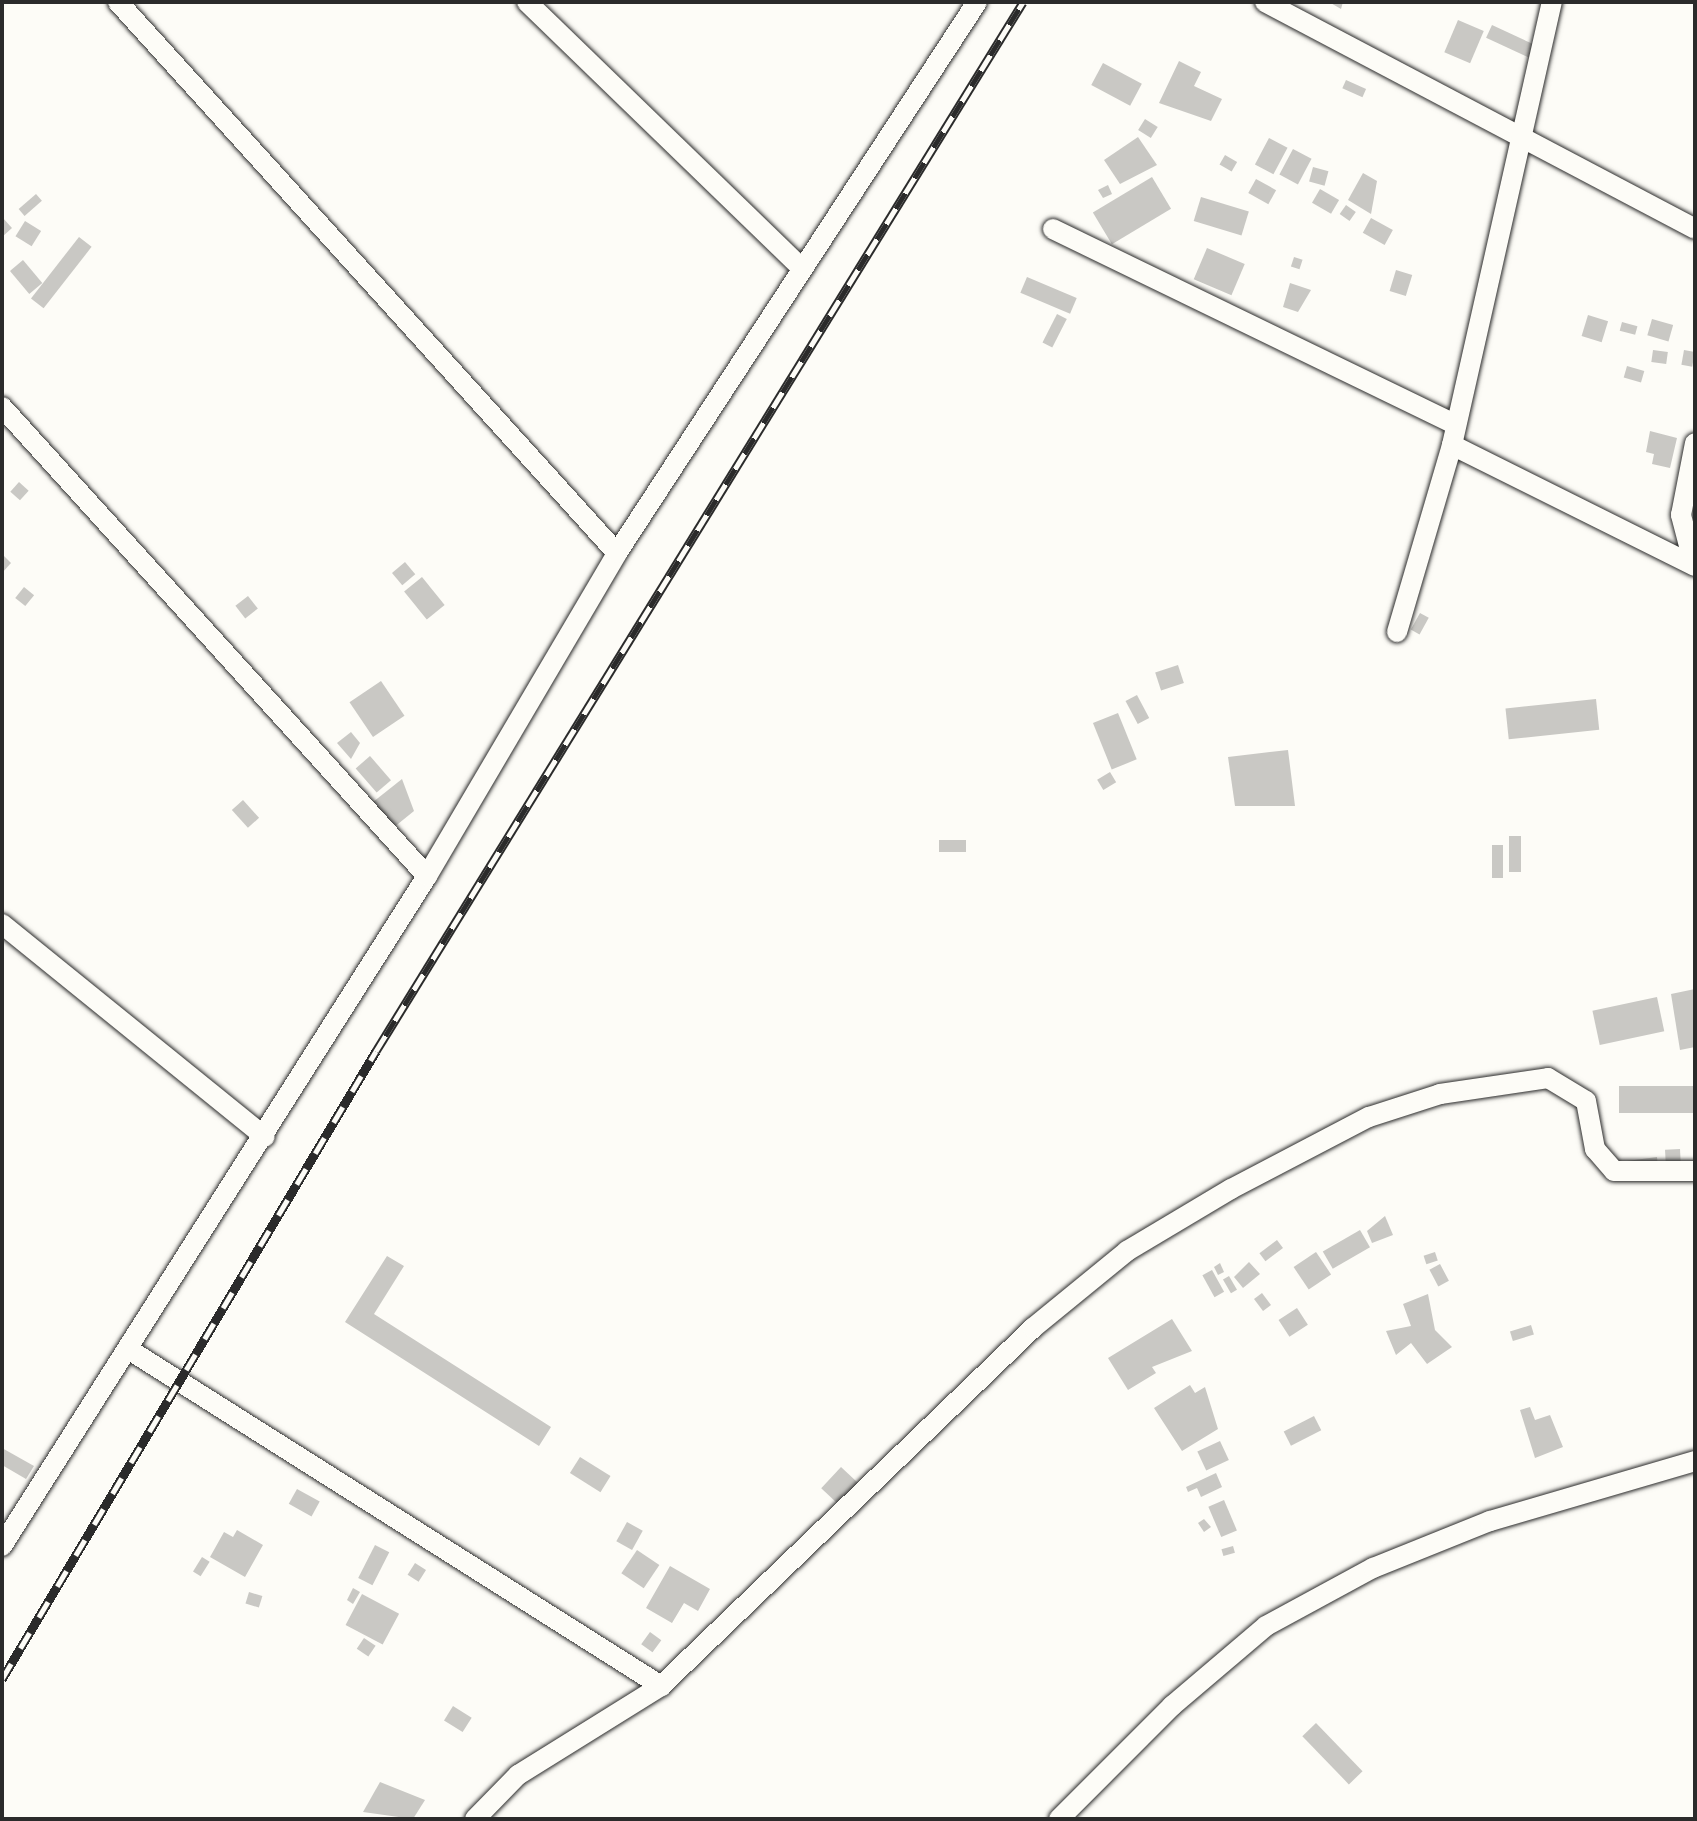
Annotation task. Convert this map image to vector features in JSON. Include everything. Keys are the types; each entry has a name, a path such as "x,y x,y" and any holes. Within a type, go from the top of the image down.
{"street":[{"path":"118,2 617,553"},
{"path":"527,2 800,267"},
{"path":"2,1546 265,1137 427,876 617,553 800,267 977,2"},
{"path":"1265,2 1519,140 1695,229"},
{"path":"1397,632 1453,435 1552,2"},
{"path":"1053,229 1453,435 1694,565"},
{"path":"2,407 427,876"},
{"path":"1694,565 1681,515 1695,443"},
{"path":"2,924 265,1137"},
{"path":"475,1819 518,1775 661,1686 958,1396 1127,1251 1369,1117 1440,1094 1548,1078 1586,1101 1595,1149 1614,1171 1695,1171"},
{"path":"128,1349 661,1686"},
{"path":"1059,1819 1172,1706 1266,1626 1373,1568 1490,1521 1695,1461"}],"building":[{"path":"1329,2 1343,2 1341,9"},
{"path":"1458,20 1484,31 1470,63 1444,52"},
{"path":"1492,25 1535,45 1529,58 1486,38"},
{"path":"1179,61 1201,72 1194,86 1222,99 1211,121 1159,103"},
{"path":"1103,63 1142,84 1130,106 1091,85"},
{"path":"1346,80 1366,89 1362,97 1342,88"},
{"path":"1145,119 1158,127 1151,138 1138,130"},
{"path":"1138,137 1157,165 1120,184 1104,160"},
{"path":"1269,138 1288,148 1273,174 1255,164"},
{"path":"1293,149 1312,159 1298,184 1279,175"},
{"path":"1225,155 1237,162 1232,172 1220,165"},
{"path":"1313,167 1328,171 1325,186 1309,181"},
{"path":"1363,173 1377,181 1371,214 1348,200"},
{"path":"1152,177 1171,209 1112,244 1093,213"},
{"path":"1256,179 1276,190 1268,204 1248,193"},
{"path":"1108,185 1112,194 1103,198 1098,190"},
{"path":"1320,189 1339,200 1331,214 1312,203"},
{"path":"36,194 42,201 25,216 19,209"},
{"path":"1201,197 1249,212 1242,236 1194,221"},
{"path":"1346,205 1356,212 1350,221 1340,214"},
{"path":"2,217 12,228 2,237"},
{"path":"1371,218 1393,230 1385,245 1363,233"},
{"path":"25,221 41,231 32,246 15,236"},
{"path":"79,237 92,247 44,308 31,298"},
{"path":"1207,248 1245,264 1231,295 1194,279"},
{"path":"1294,257 1303,260 1299,269 1291,267"},
{"path":"23,260 42,283 29,294 10,271"},
{"path":"1396,270 1412,275 1406,296 1390,291"},
{"path":"1027,277 1077,298 1070,314 1020,293"},
{"path":"1290,283 1311,290 1298,312 1283,307"},
{"path":"1057,314 1067,319 1052,348 1042,343"},
{"path":"1588,315 1608,321 1602,342 1582,336"},
{"path":"1652,319 1673,325 1668,341 1647,335"},
{"path":"1622,322 1637,326 1635,335 1620,331"},
{"path":"1653,350 1668,352 1666,364 1651,362"},
{"path":"1684,350 1695,352 1692,367 1681,365"},
{"path":"1627,366 1644,371 1641,382 1624,378"},
{"path":"1650,431 1677,438 1670,468 1652,464 1654,454 1646,452"},
{"path":"19,482 29,491 20,500 10,492"},
{"path":"2,554 11,563 2,573"},
{"path":"405,562 415,574 402,585 392,573"},
{"path":"422,577 445,605 427,619 404,591"},
{"path":"24,587 34,595 25,606 15,598"},
{"path":"248,596 258,609 245,618 235,606"},
{"path":"1420,613 1429,618 1420,634 1411,630"},
{"path":"1178,665 1184,683 1161,690 1155,672"},
{"path":"381,681 404,716 373,737 349,702"},
{"path":"1137,695 1149,718 1138,724 1126,701"},
{"path":"1596,699 1599,730 1509,739 1505,709"},
{"path":"1118,713 1137,759 1112,769 1093,723"},
{"path":"351,732 360,743 351,759 337,743"},
{"path":"1288,750 1295,806 1235,806 1228,757"},
{"path":"370,756 391,780 377,793 356,768"},
{"path":"1110,772 1116,782 1103,790 1097,780"},
{"path":"402,779 414,811 393,828 373,802"},
{"path":"243,800 259,818 248,828 232,810"},
{"path":"1509,836 1521,836 1521,872 1509,872"},
{"path":"939,840 966,840 966,852 939,852"},
{"path":"1492,845 1503,845 1503,878 1492,878"},
{"path":"1695,989 1695,1047 1680,1050 1671,994"},
{"path":"1657,997 1664,1031 1600,1045 1592,1011"},
{"path":"1619,1086 1695,1086 1695,1113 1619,1113"},
{"path":"1680,1149 1681,1166 1666,1167 1665,1150"},
{"path":"1657,1157 1658,1168 1627,1161"},
{"path":"1385,1216 1393,1235 1372,1243 1367,1231"},
{"path":"1360,1230 1370,1247 1333,1269 1323,1252"},
{"path":"1277,1240 1283,1248 1265,1261 1259,1253"},
{"path":"1316,1252 1331,1274 1309,1289 1294,1267"},
{"path":"1435,1252 1438,1261 1426,1264 1424,1256"},
{"path":"387,1256 404,1266 374,1314 551,1427 539,1446 345,1322"},
{"path":"1249,1262 1260,1274 1243,1288 1234,1277"},
{"path":"1220,1263 1224,1272 1218,1275 1214,1267"},
{"path":"1440,1264 1449,1281 1438,1286 1429,1270"},
{"path":"1212,1270 1224,1292 1214,1297 1202,1275"},
{"path":"1229,1276 1237,1290 1231,1293 1223,1280"},
{"path":"1262,1293 1271,1305 1263,1311 1254,1299"},
{"path":"1428,1294 1435,1330 1452,1347 1427,1364 1411,1343 1396,1355 1386,1331 1411,1326 1403,1304"},
{"path":"1297,1308 1308,1325 1289,1337 1279,1320"},
{"path":"1172,1319 1192,1351 1152,1367 1156,1373 1128,1390 1108,1358"},
{"path":"1531,1325 1534,1335 1513,1341 1510,1331"},
{"path":"1190,1385 1195,1393 1205,1387 1218,1429 1182,1451 1154,1408"},
{"path":"1530,1407 1535,1420 1550,1415 1563,1447 1535,1458 1520,1410"},
{"path":"1314,1416 1321,1430 1291,1446 1284,1431"},
{"path":"1220,1441 1229,1460 1206,1471 1197,1452"},
{"path":"2,1448 34,1466 26,1479 2,1465"},
{"path":"580,1457 611,1476 600,1492 570,1473"},
{"path":"841,1467 858,1483 838,1504 821,1488"},
{"path":"1216,1473 1222,1487 1201,1497 1197,1488 1188,1492 1186,1487"},
{"path":"297,1489 320,1502 311,1516 289,1504"},
{"path":"1224,1500 1237,1530 1221,1537 1208,1507"},
{"path":"1204,1519 1211,1527 1204,1532 1198,1523"},
{"path":"627,1522 643,1531 632,1550 616,1541"},
{"path":"237,1530 263,1545 245,1577 210,1557 224,1532 233,1537"},
{"path":"375,1545 389,1552 372,1585 358,1578"},
{"path":"1233,1546 1235,1553 1223,1556 1221,1549"},
{"path":"637,1550 659,1565 644,1588 621,1573"},
{"path":"202,1557 210,1562 201,1576 193,1571"},
{"path":"415,1563 426,1570 419,1582 408,1575"},
{"path":"670,1566 710,1589 698,1611 684,1603 672,1623 646,1608"},
{"path":"353,1588 360,1592 353,1604 347,1600"},
{"path":"249,1592 262,1596 259,1608 245,1603"},
{"path":"362,1594 399,1614 383,1645 346,1625"},
{"path":"650,1632 661,1640 653,1652 641,1644"},
{"path":"364,1638 376,1646 368,1657 357,1649"},
{"path":"453,1706 472,1718 463,1732 444,1720"},
{"path":"1316,1723 1363,1771 1349,1784 1302,1736"},
{"path":"380,1782 425,1800 413,1819 363,1812"}],"railway":[{"path":"2,1679 376,1051 1023,2"}]}
